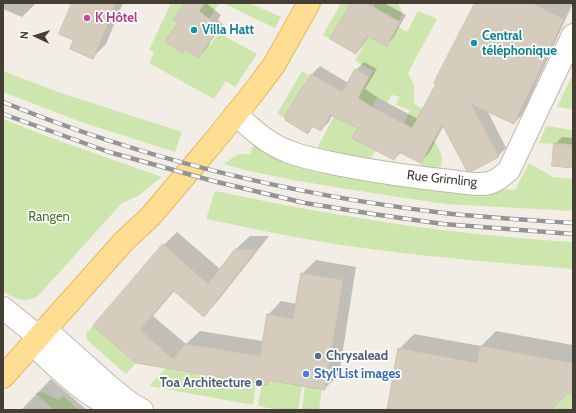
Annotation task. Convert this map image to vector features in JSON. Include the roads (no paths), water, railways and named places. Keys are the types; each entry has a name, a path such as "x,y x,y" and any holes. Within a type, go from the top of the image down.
{"main road":[{"path":"3,377 126,240 172,194 257,88 274,64 308,3"}],"street":[{"name":"Rue Grimling","path":"236,114 262,138 298,155 371,170 423,178 478,184 488,183 496,180 510,170 572,42"},
{"path":"3,308 39,337 130,403 142,410"},
{"path":"39,337 92,396 104,404 123,410"}],"railway":[{"path":"3,102 110,141 219,172 275,185 331,196 444,213 492,218 573,223"},
{"path":"3,114 109,152 213,181 305,203 443,224 573,234"}],"place":[{"name":"K Hôtel","path":"87,18"},
{"name":"Villa Hatt","path":"194,30"},
{"name":"Central téléphonique","path":"474,43"},
{"name":"Chrysalead","path":"318,356"},
{"name":"Styl'List images","path":"306,374"},
{"name":"Toa Architecture","path":"259,383"}],"park label":[{"name":"Rangen","path":"49,217"}]}
